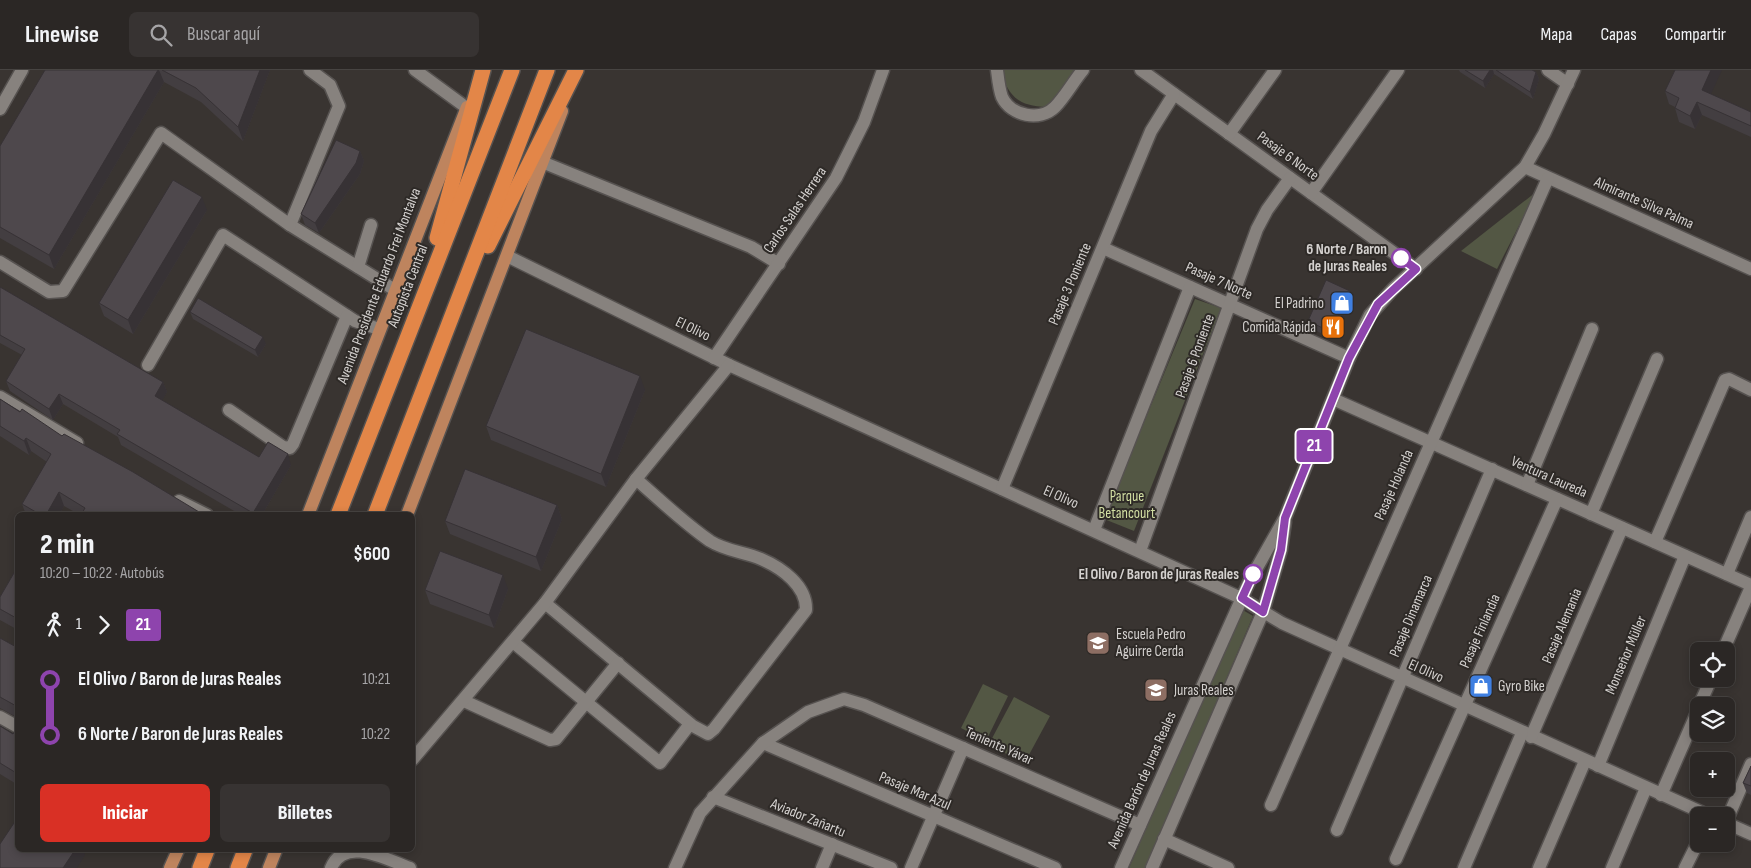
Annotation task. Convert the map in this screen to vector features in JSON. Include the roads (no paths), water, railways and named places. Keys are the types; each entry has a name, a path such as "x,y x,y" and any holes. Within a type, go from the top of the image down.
{"highway":[{"path":"424,293 482,70"},
{"name":"Autopista Central","path":"339,512 512,70"},
{"path":"376,512 547,70"},
{"path":"454,311 577,70"},
{"path":"200,868 206,852"},
{"path":"238,868 244,852"}],"main road":[{"name":"Avenida Presidente Eduardo Frei Montalva","path":"309,512 379,329 482,70"},
{"path":"408,512 577,70"},
{"path":"170,868 177,852"},
{"path":"269,868 275,852"}],"street":[{"path":"0,109 22,70"},
{"path":"290,225 339,106 330,85 310,70"},
{"path":"414,70 467,108"},
{"name":"Carlos Salas Herrera","path":"714,358 840,171 864,122 883,70"},
{"path":"997,70 1002,97 1017,112 1034,116 1045,114 1055,107 1082,70"},
{"name":"Pasaje 6 Norte","path":"1141,70 1416,269"},
{"path":"1230,134 1275,70"},
{"path":"1311,194 1398,70"},
{"path":"1548,70 1568,84"},
{"name":"Avenida Barón de Juras Reales","path":"1121,868 1242,598 1261,558 1285,518 1349,358 1378,304 1525,167 1544,134 1574,70"},
{"name":"Pasaje 3 Poniente","path":"1002,488 1151,131 1174,94"},
{"path":"0,262 49,292 63,291 160,133 290,225 395,290"},
{"path":"542,162 751,247 778,264"},
{"name":"Almirante Silva Palma","path":"1525,167 1751,269"},
{"name":"Pasaje 6 Poniente","path":"1140,551 1262,217 1290,178"},
{"name":"Pasaje Holanda","path":"1270,805 1548,178"},
{"path":"358,268 372,225"},
{"path":"148,365 223,235 347,316 379,329"},
{"name":"Pasaje 7 Norte","path":"1103,248 1349,358"},
{"name":"El Olivo","path":"507,256 729,365 1242,598 1282,623 1339,650 1690,807"},
{"name":"Pasaje 6 Poniente","path":"1094,530 1190,287"},
{"path":"229,410 283,447 290,448 347,316"},
{"path":"1527,485 1592,329"},
{"path":"1592,514 1657,359"},
{"path":"415,757 545,603 636,480 729,365"},
{"path":"1655,542 1725,380 1729,379 1751,390"},
{"path":"0,397 85,448"},
{"name":"Ventura Laureda","path":"1333,399 1751,586"},
{"name":"Pasaje Dinamarca","path":"1337,830 1492,469"},
{"path":"545,603 690,724 702,733 708,734 714,729 806,610 806,599 798,586 782,570 760,558 743,555 711,541 636,480"},
{"path":"170,496 200,512"},
{"name":"Pasaje Finlandia","path":"1396,860 1557,498"},
{"path":"1727,574 1751,516"},
{"name":"Avenida Barón de Juras Reales","path":"1152,868 1263,612 1281,550 1285,518"},
{"name":"Pasaje Alemania","path":"1464,868 1622,528"},
{"name":"Monseñor Müller","path":"1598,766 1685,556"},
{"path":"1727,642 1751,586"},
{"path":"513,642 660,763 690,724"},
{"path":"464,701 550,740 556,739 618,663"},
{"name":"Teniente Yávar","path":"763,743 808,712 844,699 864,705 1140,825"},
{"path":"0,717 15,725"},
{"path":"1661,794 1690,728"},
{"path":"675,868 691,828 712,797 763,743"},
{"name":"Pasaje Mar Azul","path":"763,743 1055,868"},
{"path":"911,868 963,748"},
{"path":"1538,868 1585,761"},
{"path":"1733,807 1751,764"},
{"path":"1612,868 1646,788"},
{"name":"Aviador Zañartu","path":"712,797 891,868"},
{"path":"1735,827 1751,834"},
{"path":"1164,839 1228,868"},
{"path":"822,868 832,844"},
{"path":"331,868 334,861 340,856 358,852"},
{"path":"365,852 410,868"},
{"path":"1685,868 1693,852"}],"place":[{"name":"6 Norte / Baron de Juras Reales","path":"1401,258"},
{"name":"El Padrino","path":"1342,303"},
{"name":"Comida Rápida","path":"1333,327"},
{"name":"El Olivo / Baron de Juras Reales","path":"1253,574"},
{"name":"Escuela Pedro Aguirre Cerda","path":"1098,643"},
{"name":"Gyro Bike","path":"1481,686"},
{"name":"Juras Reales","path":"1156,690"}],"park label":[{"name":"Parque Betancourt","path":"1127,504"}]}
